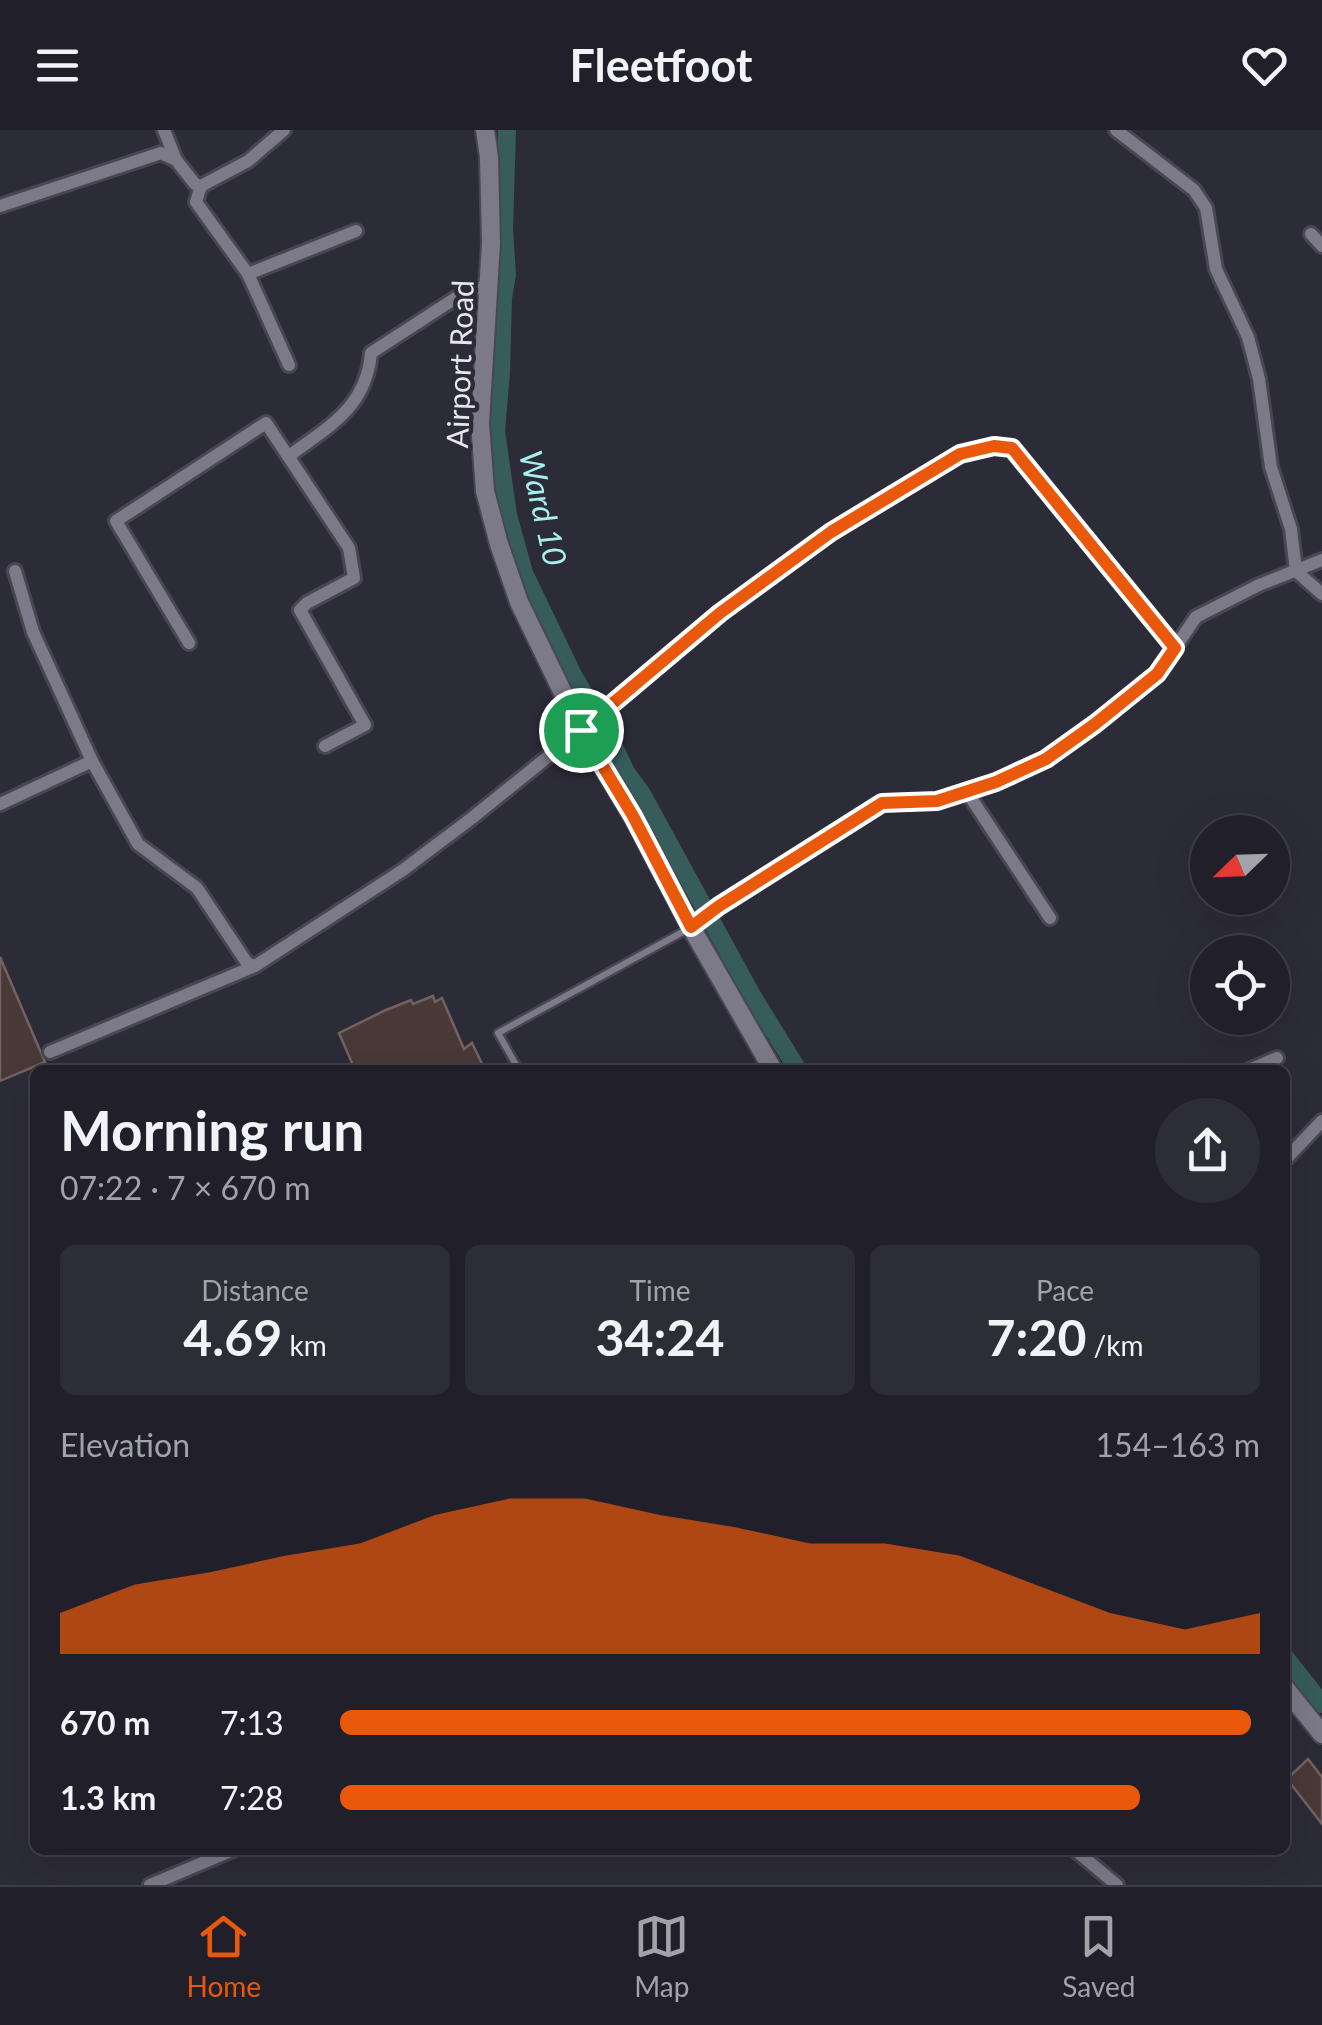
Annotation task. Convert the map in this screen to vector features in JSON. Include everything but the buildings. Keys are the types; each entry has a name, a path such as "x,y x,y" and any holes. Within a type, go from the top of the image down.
{"main road":[{"name":"Airport Road","path":"485,130 491,243 480,423 485,491 499,544 519,602 770,1065"},
{"path":"1290,1694 1322,1734"}],"street":[{"path":"164,130 176,160 201,186"},
{"path":"284,130 248,161 201,186 196,202 248,274 289,365"},
{"path":"1116,130 1194,190 1206,208 1216,269 1248,337 1260,380 1271,467 1291,529 1296,571 1322,594"},
{"path":"0,206 161,152 176,160"},
{"path":"248,274 356,232"},
{"path":"1310,234 1322,246"},
{"path":"289,456 347,412 369,375 370,353 468,290 489,286"},
{"path":"189,643 116,521 266,422 349,548 354,578 300,610 365,725 325,746"},
{"path":"50,1052 254,966 403,870 472,818 720,613 831,532 960,454 994,446 1012,448 1175,648"},
{"path":"693,926 882,803 937,801 996,782 1046,759 1157,674 1196,618 1259,585 1322,560"},
{"path":"16,572 33,632 92,761 138,844 197,888 247,963 254,966"},
{"path":"0,804 92,761"},
{"path":"968,792 1050,918"},
{"path":"1261,1065 1277,1058"},
{"path":"1290,1155 1322,1121"},
{"path":"150,1885 221,1855"},
{"path":"1081,1855 1117,1885"}],"lane":[{"path":"517,1065 498,1033 693,926"}],"waterway":[{"name":"Ward 10","path":"507,130 507,275 496,431 508,515 524,573 626,772 795,1065"},
{"name":"Ward 10","path":"1290,1663 1322,1704"}],"route":[{"path":"994,446 1012,448 1175,648 1157,674 1046,759 996,782 937,801 882,803 691,927 633,816 581,730 720,613 831,532 960,454 994,446"}]}
